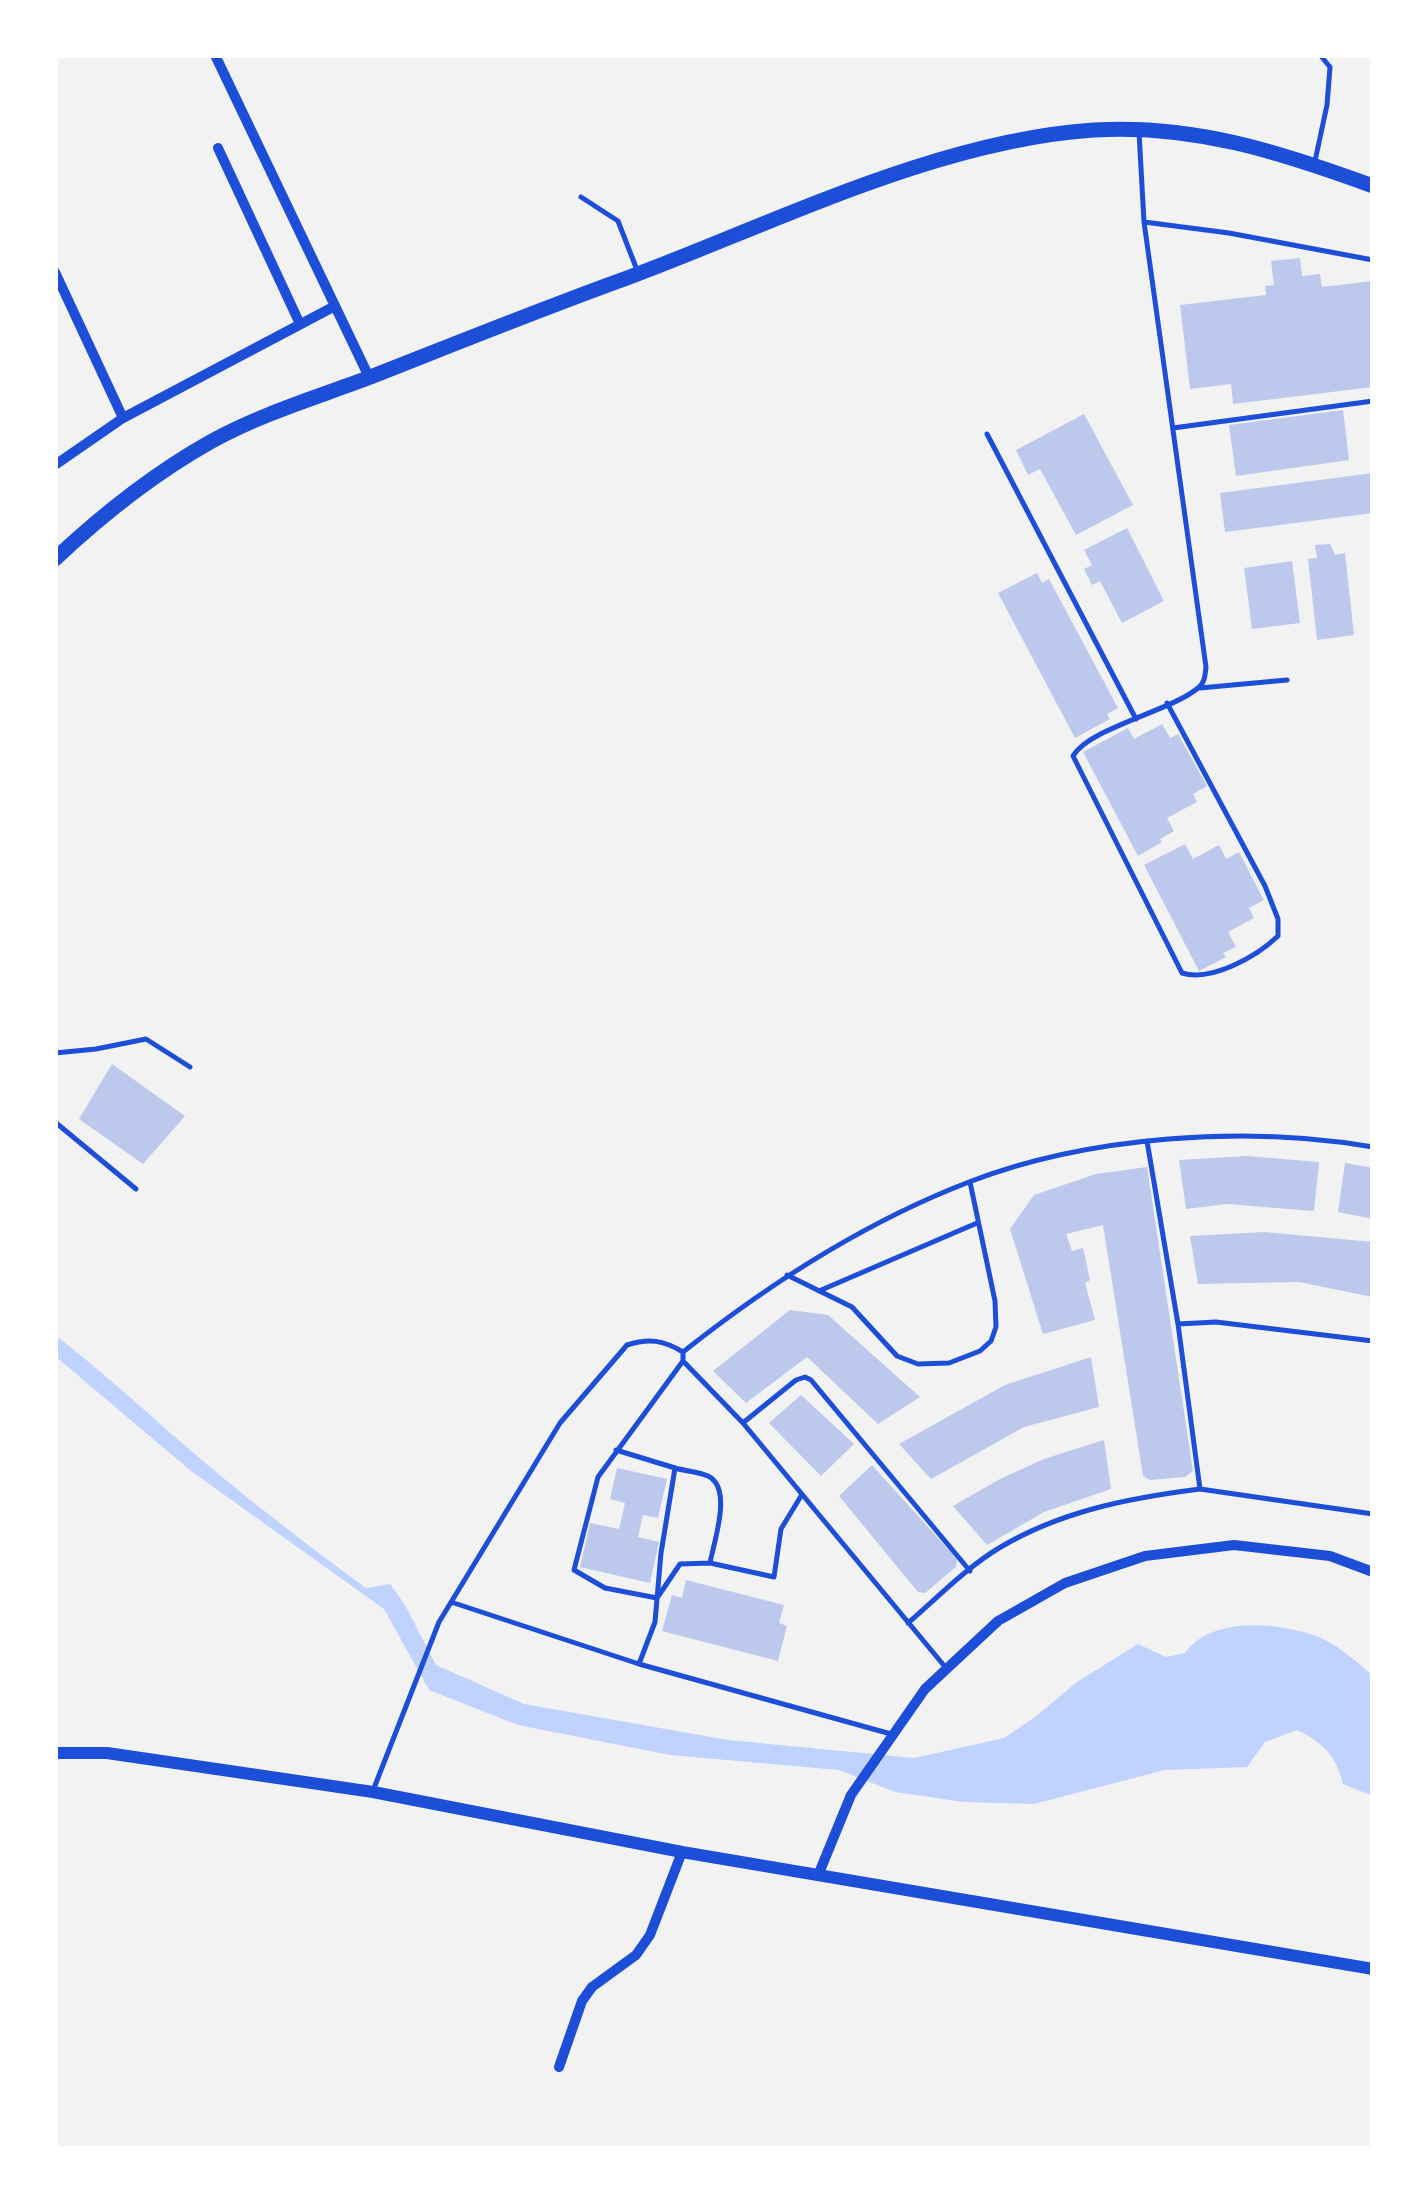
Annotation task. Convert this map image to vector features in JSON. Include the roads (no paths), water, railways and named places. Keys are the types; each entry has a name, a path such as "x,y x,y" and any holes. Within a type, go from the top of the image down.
{"main road":[{"path":"55,559 102,515 152,477 215,440 294,402 941,159 1025,138 1139,129 1265,148 1373,186"}],"street":[{"path":"215,55 369,377"},
{"path":"218,148 300,324"},
{"path":"55,272 123,418"},
{"path":"55,464 123,418 335,306"},
{"path":"819,1873 852,1795 882,1746 925,1689 998,1621 1048,1592 1145,1556 1234,1544 1330,1556 1373,1572"},
{"path":"55,1753 107,1753 373,1792 682,1852 1373,1969"},
{"path":"559,2067 582,2001 592,1987 636,1955 650,1935 682,1852"}],"lane":[{"path":"1314,164 1327,105 1330,67 1320,55"},
{"path":"1139,129 1144,222 1206,667 1205,679 1198,688"},
{"path":"581,197 618,220 638,273"},
{"path":"1144,222 1229,233 1373,260"},
{"path":"1173,428 1373,400"},
{"path":"987,434 1136,719"},
{"path":"1167,703 1265,886 1278,919 1278,936 1264,950 1196,977 1182,973 1164,941 1073,756 1080,746 1136,719 1167,703 1198,688 1287,680"},
{"path":"55,1053 146,1039 190,1067"},
{"path":"55,1122 136,1189"},
{"path":"682,1352 787,1275 862,1231 970,1181 1074,1152 1169,1138 1282,1138 1373,1147"},
{"path":"1147,1142 1178,1324 1200,1489"},
{"path":"787,1275 852,1308 897,1356 918,1364 949,1362 980,1351 990,1341 996,1326 995,1301 970,1181"},
{"path":"820,1290 978,1222"},
{"path":"1178,1324 1216,1322 1373,1341"},
{"path":"373,1792 439,1622 560,1423 628,1345 643,1340 665,1341 682,1352"},
{"path":"682,1352 683,1362 743,1423 946,1668"},
{"path":"656,1598 606,1588 574,1570 598,1477 683,1362"},
{"path":"743,1423 796,1380 811,1380 970,1571"},
{"path":"616,1450 710,1476 719,1486 721,1500 710,1562"},
{"path":"639,1664 656,1622 675,1468"},
{"path":"908,1623 998,1549 1060,1518 1129,1498 1200,1489 1373,1514"},
{"path":"656,1598 680,1564 710,1562 774,1578 781,1528 802,1496"},
{"path":"453,1602 639,1664 891,1734"}],"water":[{"path":"55,1335 233,1486 366,1588 390,1584 436,1665 524,1704 728,1740 914,1758 1004,1738 1077,1682 1138,1644 1166,1657 1185,1653 1211,1633 1264,1625 1324,1639 1373,1676 1373,1796 1343,1784 1327,1751 1297,1730 1265,1742 1247,1767 1165,1770 1034,1804 964,1802 895,1792 839,1770 670,1755 518,1725 429,1690 384,1609 191,1471 55,1356"}]}
